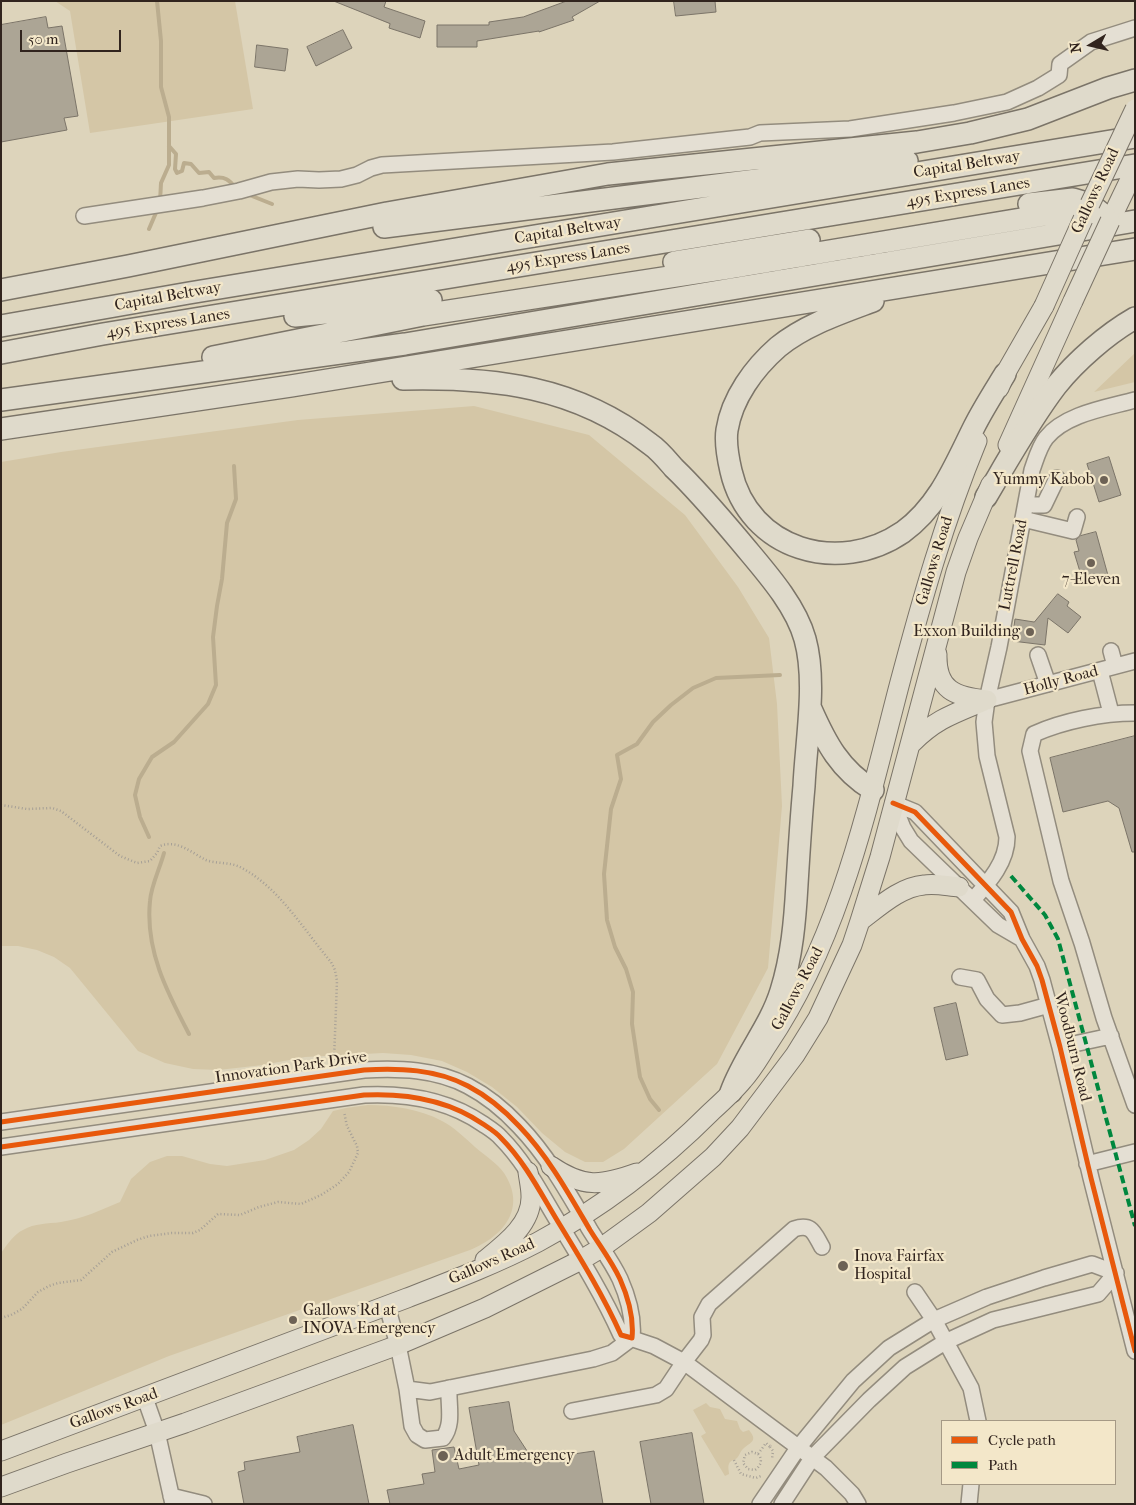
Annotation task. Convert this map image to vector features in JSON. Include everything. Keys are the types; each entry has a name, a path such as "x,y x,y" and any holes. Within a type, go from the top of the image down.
{"highway":[{"path":"1108,88 1135,68"},
{"path":"1,290 387,213 608,174 917,142 970,133 1028,119 1108,88 1135,80"},
{"path":"208,250 966,153 1135,128"},
{"name":"Capital Beltway","path":"1,326 189,293 1135,137"},
{"name":"495 Express Lanes","path":"1,353 103,334 1135,167"},
{"path":"1,399 423,315 728,268 1058,207 1073,199 1087,212 1110,221"},
{"path":"103,334 355,310 484,293 1058,207"},
{"path":"1,399 405,344 1135,221"},
{"path":"1,429 291,386 1135,249"},
{"path":"915,285 837,315 796,336 778,347 747,382 737,399 731,415 727,430 727,445 734,482 744,502 756,519 772,533 796,547 819,554 856,553 885,542 903,532 922,515 942,491 975,425 1004,374"},
{"path":"986,497 1028,427 1057,385 1091,350 1135,318"},
{"path":"291,386 405,379 492,381 531,388 573,400 598,410 652,445 678,471 712,507 775,584 800,623 806,641 810,707 794,932 781,991 771,1018 756,1046 738,1072 732,1092"},
{"path":"810,707 832,752 844,767 873,790"}],"main road":[{"name":"Gallows Road","path":"1,1451 465,1276 537,1243 615,1195 648,1170 682,1141 732,1092 752,1068 784,1020 807,978 828,931 873,790 933,563 962,480 1004,374 1044,306 1135,109"},
{"name":"Gallows Road","path":"1,1487 398,1344 485,1308 581,1260 621,1234 678,1189 713,1158 746,1121 795,1055 818,1018 852,945 880,857 956,572 986,497 1135,167"},
{"path":"938,641 938,670 943,683 966,698 987,700"},
{"path":"911,744 927,728 942,718 987,700"},
{"name":"Woodburn Road","path":"873,790 893,803"},
{"path":"860,921 890,899 912,887 932,884 959,887"},
{"path":"551,1166 578,1182 589,1183 614,1181 648,1170"},
{"path":"465,1276 500,1248 520,1228 530,1208 531,1196 528,1172"}],"street":[{"path":"84,216 204,198 271,182 298,179 341,179 382,166 662,147 750,137 760,133 850,129 954,113 1008,102 1030,92 1059,75 1060,64 1091,42 1135,28"},
{"name":"Luttrell Road","path":"972,900 986,884 1007,849 1007,837 987,756 984,722 987,700 1005,648 1018,567 1023,519 1032,470 1045,439 1055,428 1070,419 1135,400"},
{"path":"1026,503 1044,505 1057,478"},
{"path":"1023,519 1073,531 1077,517"},
{"path":"1111,651 1115,666"},
{"path":"1038,655 1048,684"},
{"name":"Holly Road","path":"987,700 1135,661"},
{"path":"1100,671 1111,713"},
{"path":"1135,713 1111,713 1047,728 1034,734 1030,751 1060,881 1082,943 1104,1018 1135,1105"},
{"path":"893,803 903,828 911,841 998,925 1022,939"},
{"name":"Woodburn Road","path":"893,803 915,812 1011,912 1022,939 1037,966 1060,1047 1135,1351"},
{"path":"960,977 977,980 987,999 1002,1015 1020,1013 1049,1005"},
{"path":"1060,1047 1111,1036"},
{"name":"Innovation Park Drive","path":"1,1122 364,1070 404,1069 449,1078 468,1086 513,1120 537,1146 620,1279 630,1309 633,1327 632,1338"},
{"path":"1,1147 364,1095 397,1094 429,1099 446,1105 464,1113 500,1136 513,1151 528,1172 581,1260 612,1314 621,1335 654,1346 684,1362 826,1468 852,1494 858,1504"},
{"path":"1088,1164 1135,1152"},
{"path":"572,1411 656,1395 666,1389 701,1340 703,1334 702,1317 708,1304 794,1229 803,1226 812,1229 822,1247"},
{"path":"760,1504 798,1448 860,1374 889,1348 934,1320 987,1297 1044,1278 1092,1264 1116,1273 1098,1294 993,1320 945,1342 904,1367 812,1458 782,1504"},
{"path":"915,1292 934,1320 971,1388 978,1420"},
{"path":"387,1306 398,1344 412,1426 417,1435 425,1440 443,1438 449,1430 448,1388"},
{"path":"407,1389 430,1392 593,1359 612,1353 632,1338"},
{"path":"145,1398 157,1432 172,1500 204,1504"},
{"path":"969,1504 971,1485"}],"path":[{"path":"1,805 27,810 52,808 61,811 120,856 137,863 150,861 157,854 160,846 171,844 184,848 206,860 238,866 261,880 282,902 331,962 335,970 337,981 334,1050 336,1073"},
{"path":"1,1318 22,1309 38,1292 49,1286 81,1280 112,1252 137,1240 160,1234 193,1233 200,1230 218,1214 240,1215 278,1202 301,1204 322,1195 338,1184 349,1172 358,1154 358,1146 347,1126 341,1098"},
{"path":"770,1447 780,1434"},
{"path":"758,1454 766,1444 774,1455 772,1460"},
{"path":"752,1452 758,1454 761,1460 758,1468 751,1470 745,1466 743,1463 745,1455 752,1452"},
{"path":"734,1460 740,1472 746,1476 761,1477 764,1472"},
{"path":"740,1472 745,1466"}],"shaded area":[{"path":"55,1 235,1 253,109 90,133 70,11"},
{"path":"1135,353 1135,382 1094,392"},
{"path":"474,406 589,435 685,515 738,587 769,638 777,704 782,806 768,968 717,1064 624,1149 603,1162 585,1162 565,1152 542,1133 517,1107 492,1087 467,1072 442,1061 411,1055 383,1053 305,1057 263,1065 218,1070 193,1069 165,1063 138,1051 70,968 54,957 37,950 18,946 1,946 1,462 61,452 298,420"},
{"path":"368,1105 406,1108 425,1113 455,1129 498,1166 511,1186 513,1198 512,1209 502,1229 493,1237 470,1250 169,1356 1,1425 1,1253 17,1234 32,1226 76,1219 120,1202 131,1179 150,1162 167,1156 182,1156 210,1164 227,1166 265,1160 294,1150 309,1140 321,1129 333,1111"},
{"path":"706,1403 710,1407 720,1409 725,1419 737,1421 743,1432 749,1430 753,1437 751,1443 743,1449 737,1458 730,1462 728,1466 729,1474 725,1476 701,1436 706,1433 693,1410"}],"building":[{"path":"334,1 386,1 384,7 425,21 420,38 389,28 390,24"},
{"path":"567,1 600,1 572,17 574,20 539,32 477,41 477,47 437,47 437,25 489,25 489,22 523,17"},
{"path":"674,1 715,1 716,12 676,16"},
{"path":"46,17 48,28 62,26 78,116 64,118 67,130 1,142 1,25"},
{"path":"343,30 352,48 316,66 307,47"},
{"path":"257,45 288,49 285,71 255,67"},
{"name":"Yummy Kabob","path":"1109,457 1121,495 1099,502 1087,464"},
{"name":"7-Eleven","path":"1096,532 1109,579 1090,584 1086,574 1081,575 1074,552 1079,551 1076,540 1080,536"},
{"path":"1058,594 1069,602 1067,606 1081,617 1068,633 1048,618 1045,645 1012,641 1015,619 1034,622"},
{"path":"1135,736 1135,852 1132,852 1119,808 1108,801 1063,812 1050,758"},
{"path":"956,1003 968,1055 946,1060 934,1008"},
{"path":"509,1402 514,1431 533,1460 594,1451 603,1504 390,1504 387,1490 424,1484 422,1474 435,1472 432,1450 454,1447 459,1469 479,1465 469,1408"},
{"path":"353,1425 369,1504 244,1504 238,1472 245,1470 244,1462 300,1452 297,1437"},
{"path":"692,1433 704,1504 651,1504 640,1442"}],"waterway":[{"path":"157,1 161,41 161,87 169,117 169,165 161,183 160,202"},
{"path":"169,146 176,154 175,169 177,173 182,171 184,163 191,164 199,173 209,172 214,178 226,179 236,188"},
{"path":"247,194 272,204"},
{"path":"149,229 158,208"},
{"path":"149,837 140,817 135,795 139,779 152,757 174,742 208,704 216,685 213,637 222,579 227,523 236,499 234,466"},
{"path":"659,1110 650,1099 640,1077 632,1024 633,992 626,969 615,947 607,920 604,874 611,809 621,779 617,755 637,744 653,722 693,688 716,678 780,675"},
{"path":"164,853 150,901 151,937 159,970 189,1034"}],"marked path":[{"path":"1011,876 1045,915 1058,939 1135,1226"}],"cycle path":[{"path":"893,803 915,812 1011,912 1022,939 1037,966 1060,1047 1135,1351"},
{"path":"1,1122 364,1070 391,1069 417,1071 456,1080 482,1094 502,1109 530,1138 549,1163 620,1279 630,1308 632,1338 621,1335 584,1266 533,1180 510,1148 497,1134 483,1124 469,1115 441,1103 395,1095 364,1095 1,1147"}],"place":[{"name":"Yummy Kabob","path":"1104,480"},
{"name":"7-Eleven","path":"1091,563"},
{"name":"Exxon Building","path":"1030,632"},
{"name":"Inova Fairfax Hospital","path":"843,1266"},
{"name":"Gallows Rd at INOVA Emergency","path":"293,1320"},
{"name":"Adult Emergency","path":"443,1456"}]}
